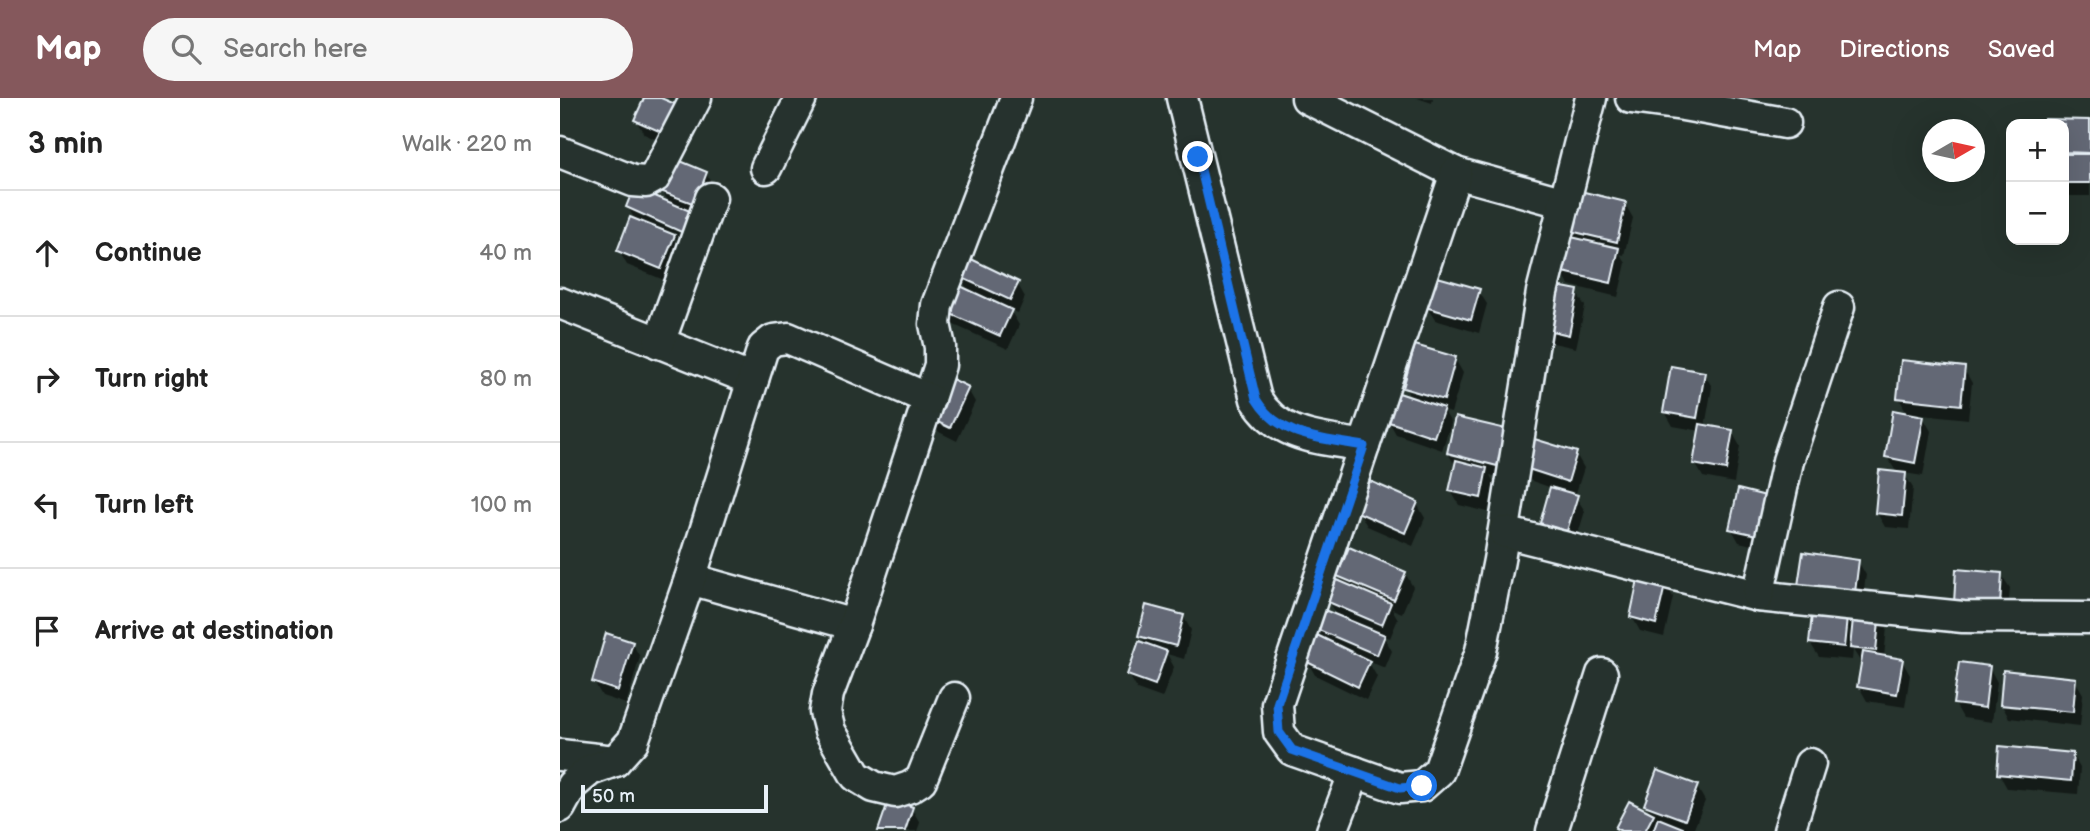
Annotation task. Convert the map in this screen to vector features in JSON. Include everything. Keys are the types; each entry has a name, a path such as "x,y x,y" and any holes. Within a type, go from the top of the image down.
{"street":[{"path":"560,152 633,181 646,182 655,177 696,98"},
{"path":"766,168 800,98"},
{"path":"954,698 921,780 895,792 874,787 856,776 830,731 825,712 828,694 854,625 940,365 940,347 935,324 937,305 1016,98"},
{"path":"1182,98 1256,399 1265,413 1290,432 1364,446"},
{"path":"1307,98 1456,173 1564,203"},
{"path":"1456,173 1277,704 1279,732 1292,750 1400,788 1422,786 1438,771 1481,651 1504,532 1542,292 1591,98"},
{"path":"1632,98 1684,102 1785,123"},
{"path":"659,343 712,198"},
{"path":"560,303 753,380"},
{"path":"1758,596 1788,461 1839,307"},
{"path":"560,807 572,785 590,770 615,761 633,741 690,579 763,348 773,340 788,338 929,399"},
{"path":"1504,532 1758,596 1962,617 2090,618"},
{"path":"690,579 854,625"},
{"path":"1552,831 1602,674"},
{"path":"560,755 615,761"},
{"path":"1789,831 1810,764"},
{"path":"1332,831 1354,772"}],"building":[{"path":"644,98 661,98 680,106 668,135 634,120"},
{"path":"2069,120 2090,120 2090,153 2069,152"},
{"path":"2069,154 2090,154 2090,183 2069,183"},
{"path":"673,158 707,172 695,204 660,191"},
{"path":"634,187 697,214 688,235 626,207"},
{"path":"1576,190 1626,202 1617,242 1566,230"},
{"path":"630,217 675,235 661,269 617,251"},
{"path":"1567,236 1619,248 1611,283 1559,271"},
{"path":"967,257 1019,282 1010,300 958,276"},
{"path":"1434,276 1480,289 1471,320 1425,307"},
{"path":"956,284 1012,310 1000,336 944,311"},
{"path":"1552,285 1578,290 1569,335 1543,329"},
{"path":"1415,345 1456,357 1444,400 1403,388"},
{"path":"1901,360 1965,367 1961,405 1897,398"},
{"path":"1671,366 1705,372 1697,418 1663,412"},
{"path":"948,377 969,387 950,428 929,418"},
{"path":"1396,392 1444,408 1434,437 1386,421"},
{"path":"1893,410 1924,416 1915,463 1885,457"},
{"path":"1455,417 1506,429 1497,466 1447,453"},
{"path":"1700,424 1733,430 1726,470 1693,464"},
{"path":"1528,437 1577,452 1568,482 1519,466"},
{"path":"1456,460 1487,468 1481,498 1449,491"},
{"path":"1879,470 1906,473 1902,516 1875,513"},
{"path":"1370,481 1418,502 1405,533 1357,512"},
{"path":"1550,487 1578,495 1567,531 1540,523"},
{"path":"1738,489 1766,496 1757,535 1729,529"},
{"path":"1349,547 1406,572 1394,600 1337,576"},
{"path":"1803,552 1859,560 1854,600 1797,592"},
{"path":"1956,569 2002,573 2000,606 1954,603"},
{"path":"1639,575 1666,581 1656,624 1630,617"},
{"path":"1335,579 1391,603 1382,625 1326,601"},
{"path":"1813,604 1848,608 1844,647 1809,643"},
{"path":"1146,605 1184,615 1176,646 1138,636"},
{"path":"1322,609 1385,635 1377,655 1314,628"},
{"path":"1854,609 1880,612 1876,651 1850,648"},
{"path":"606,633 633,642 618,691 592,682"},
{"path":"1317,635 1370,661 1358,687 1305,661"},
{"path":"1139,641 1167,651 1155,685 1127,675"},
{"path":"1863,652 1903,659 1897,694 1857,687"},
{"path":"1959,662 1990,666 1985,708 1953,704"},
{"path":"2003,670 2076,678 2073,712 2000,705"},
{"path":"1999,746 2073,753 2071,781 1997,774"},
{"path":"1657,770 1698,785 1685,820 1644,805"},
{"path":"889,799 913,807 905,831 878,831"},
{"path":"1629,801 1654,814 1645,831 1621,831 1615,828"},
{"path":"1658,818 1683,828 1682,831 1653,831"}],"route":[{"path":"1198,157 1256,399 1265,413 1290,432 1364,446 1277,704 1279,732 1292,750 1400,788 1422,786"}]}
